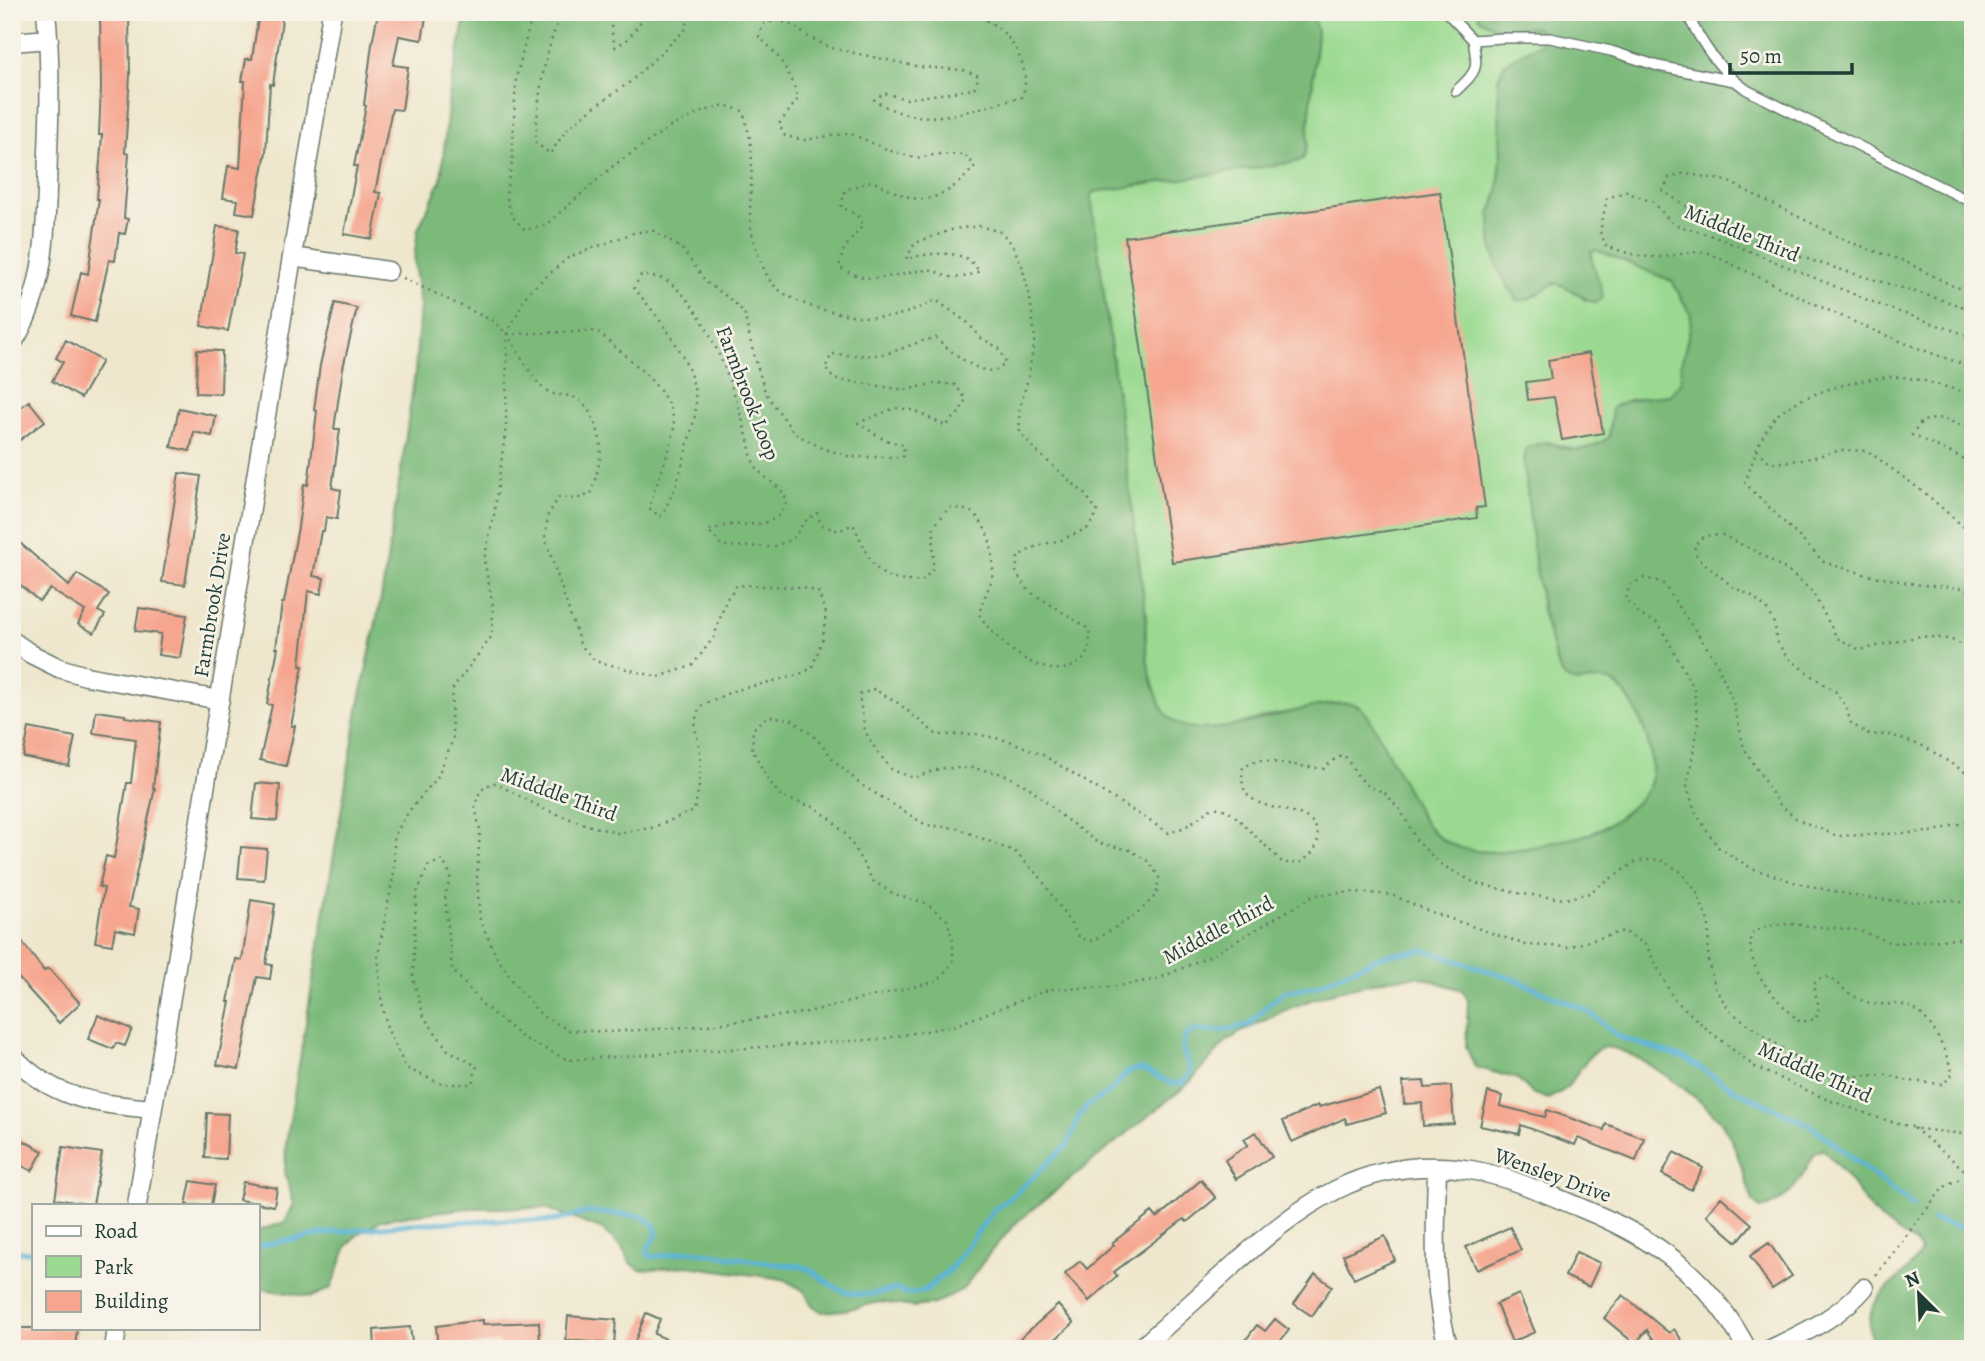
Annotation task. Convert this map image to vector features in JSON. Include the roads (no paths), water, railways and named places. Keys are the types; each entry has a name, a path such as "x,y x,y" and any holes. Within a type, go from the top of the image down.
{"street":[{"path":"12,344 31,306 41,264 47,197 51,78 46,12"},
{"name":"Farmbrook Drive","path":"137,1204 332,12"},
{"path":"12,42 49,39"},
{"path":"292,257 388,271"},
{"path":"12,641 59,668 86,676 220,700"},
{"path":"12,1055 33,1076 77,1099 152,1109"},
{"path":"1437,1167 1435,1266 1438,1307 1448,1349"},
{"name":"Wensley Drive","path":"1140,1349 1275,1227 1308,1204 1367,1177 1401,1170 1437,1167 1471,1170 1512,1180 1614,1221 1647,1239 1681,1264 1706,1289 1728,1317 1747,1349"},
{"path":"1771,1349 1828,1320 1844,1309 1864,1288"},
{"path":"114,1349 117,1330"}],"lane":[{"path":"1446,12 1473,40 1477,65 1471,77 1456,91"},
{"path":"1686,12 1706,48 1734,81 1762,98 1973,203"},
{"path":"1473,40 1550,38 1611,51 1658,66 1734,81"}],"waterway":[{"path":"259,1246 322,1234 409,1224 500,1220 554,1221 589,1212 643,1216 655,1226 657,1234 647,1250 649,1256 691,1251 795,1265 816,1273 841,1290 855,1294 876,1294 896,1289 905,1293 918,1293 927,1289 951,1268 995,1209 1015,1194 1069,1143 1078,1118 1086,1107 1108,1093 1129,1071 1141,1069 1173,1084 1183,1082 1191,1071 1183,1050 1184,1038 1193,1030 1220,1031 1249,1025 1284,992 1315,986 1384,955 1425,950 1516,980 1588,1011 1619,1037 1686,1059 1735,1090 1812,1126 1913,1206"},
{"path":"1933,1220 1973,1230"},
{"path":"12,1252 32,1252"}]}
